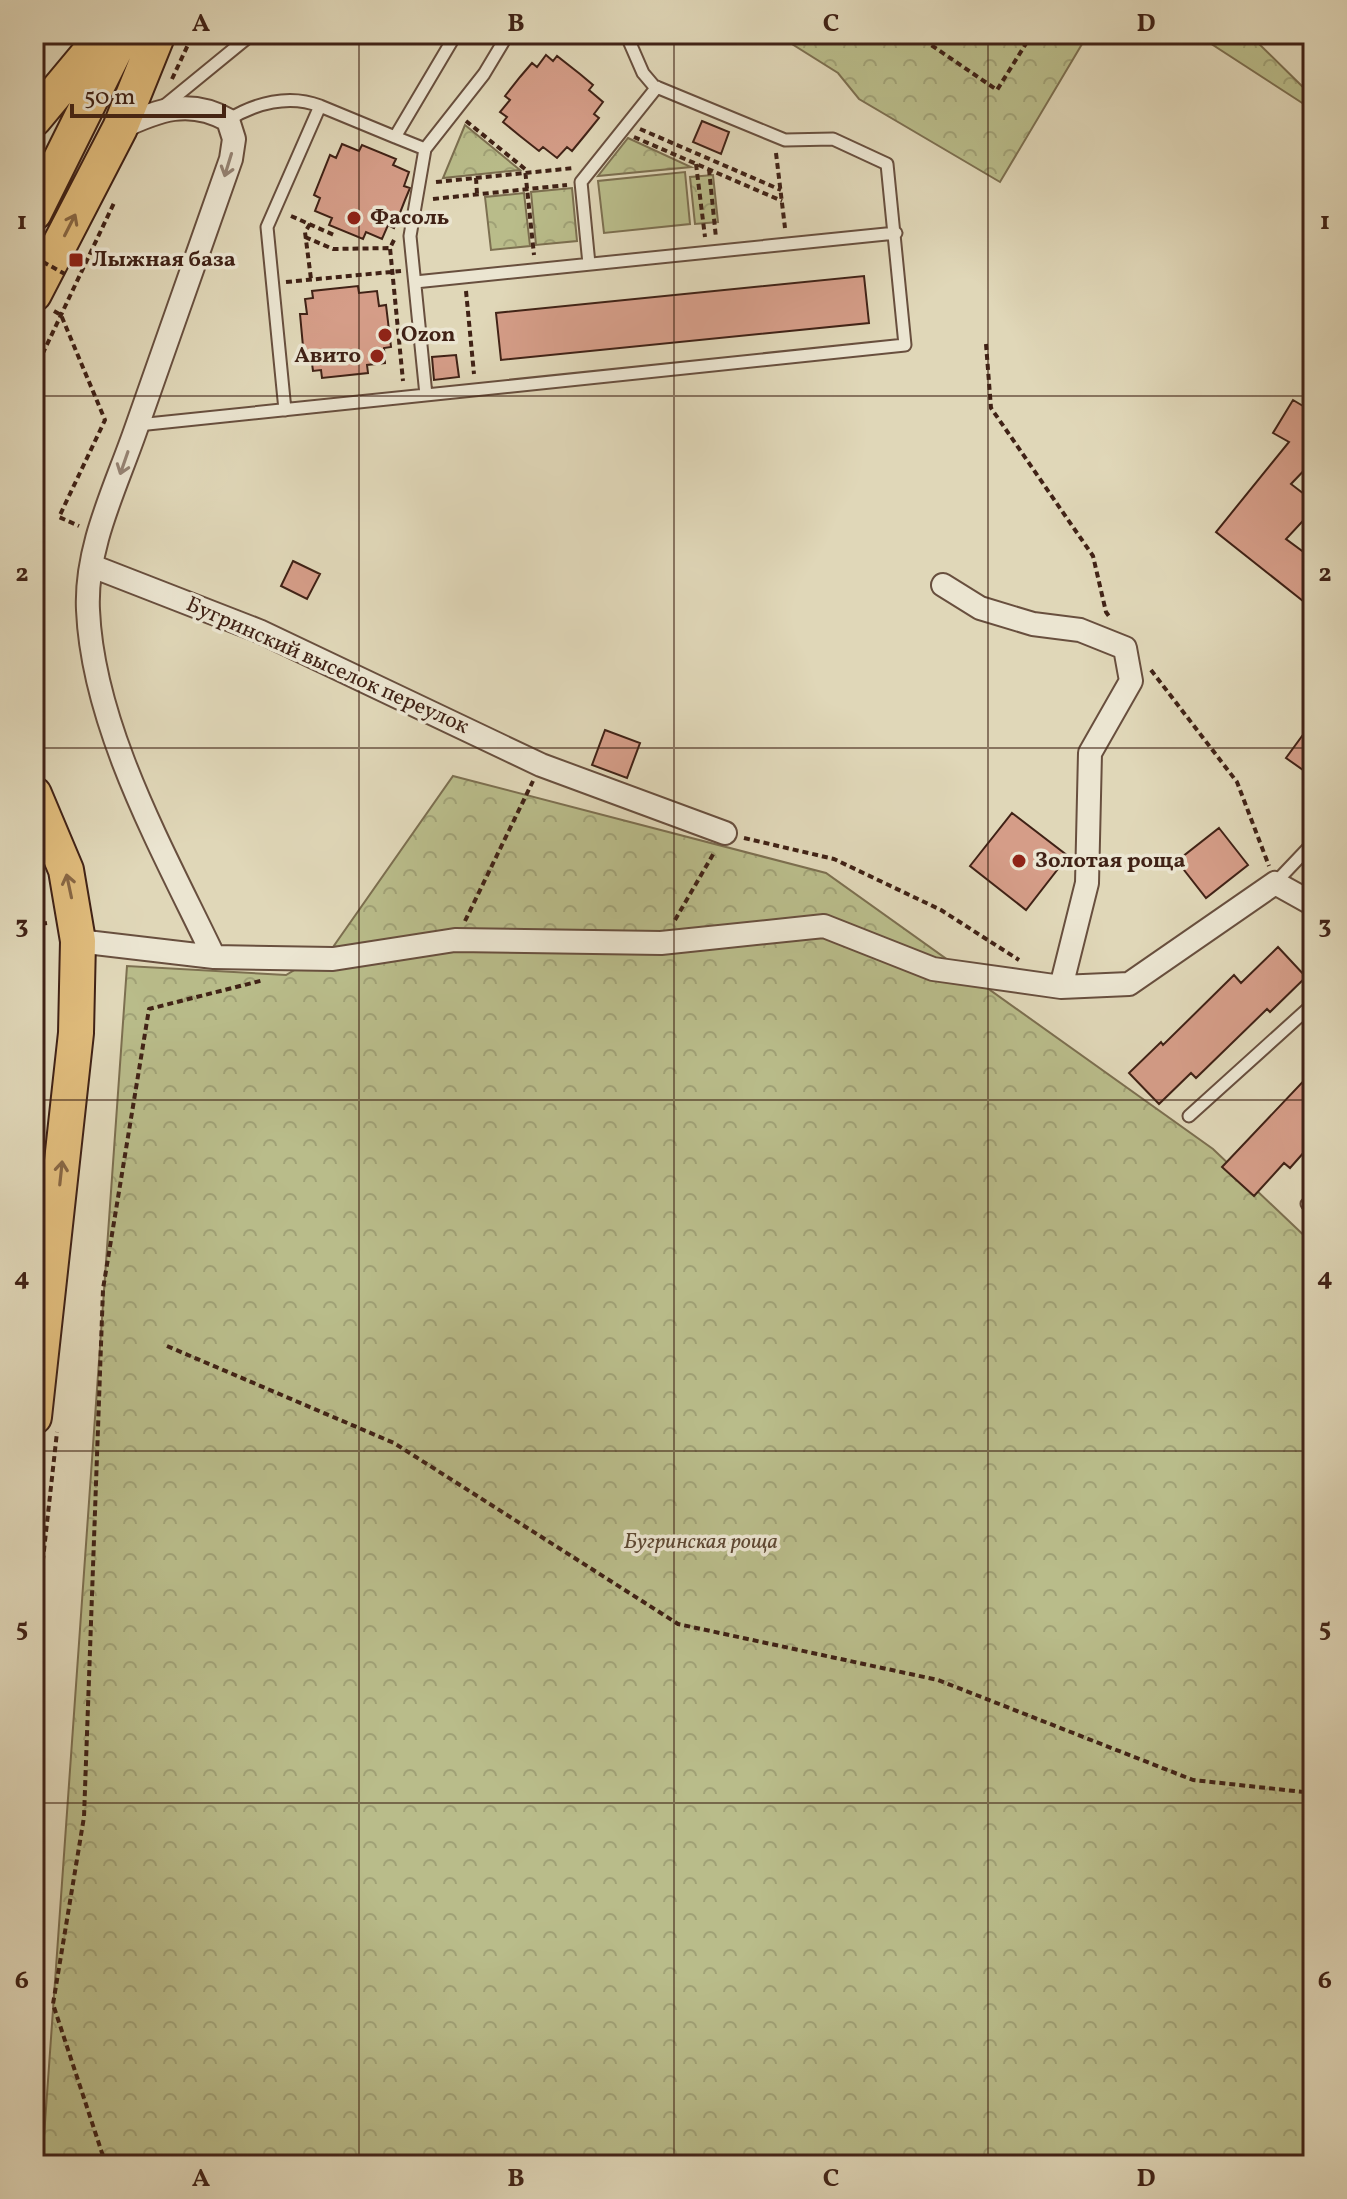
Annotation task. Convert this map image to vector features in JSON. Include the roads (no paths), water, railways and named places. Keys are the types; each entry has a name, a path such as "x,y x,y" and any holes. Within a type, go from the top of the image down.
{"main road":[{"path":"34,119 105,34"},
{"path":"34,213 123,34"},
{"path":"40,300 120,128 158,34"},
{"path":"34,794 66,870 78,941 76,1033 34,1417"}],"street":[{"path":"120,128 157,111 200,107 228,120 234,139 231,159 98,534 88,607 92,652 109,717 136,789 214,957"},
{"name":"Бугринский выселок переулок","path":"92,566 259,631 541,765 725,833"},
{"path":"943,585 980,608 1033,624 1080,630 1125,648 1131,681 1090,753 1087,883 1061,987"},
{"path":"78,941 214,957 333,959 455,940 661,943 824,926 933,969 1061,987 1129,984 1275,883 1313,904"}],"lane":[{"path":"157,111 252,34"},
{"path":"395,137 456,34"},
{"path":"426,395 410,236 425,149 484,74 508,34"},
{"path":"138,425 900,348 907,339 890,170 883,161 833,139 798,142 774,135 657,87 647,81 626,34"},
{"path":"589,264 581,184 657,87"},
{"path":"228,120 255,105 302,99 425,149"},
{"path":"285,410 267,227 320,106"},
{"path":"414,276 465,277 896,233"},
{"path":"1275,883 1313,843"},
{"path":"1189,1116 1313,1004"}],"waterway":[{"path":"965,38 967,34"}],"place":[{"name":"Фасоль","path":"354,218"},
{"name":"Лыжная база","path":"76,260"},
{"name":"Ozon","path":"385,335"},
{"name":"Авито","path":"377,356"},
{"name":"Золотая роща","path":"1019,861"}],"park label":[{"name":"Бугринская роща","path":"701,1542"}]}
